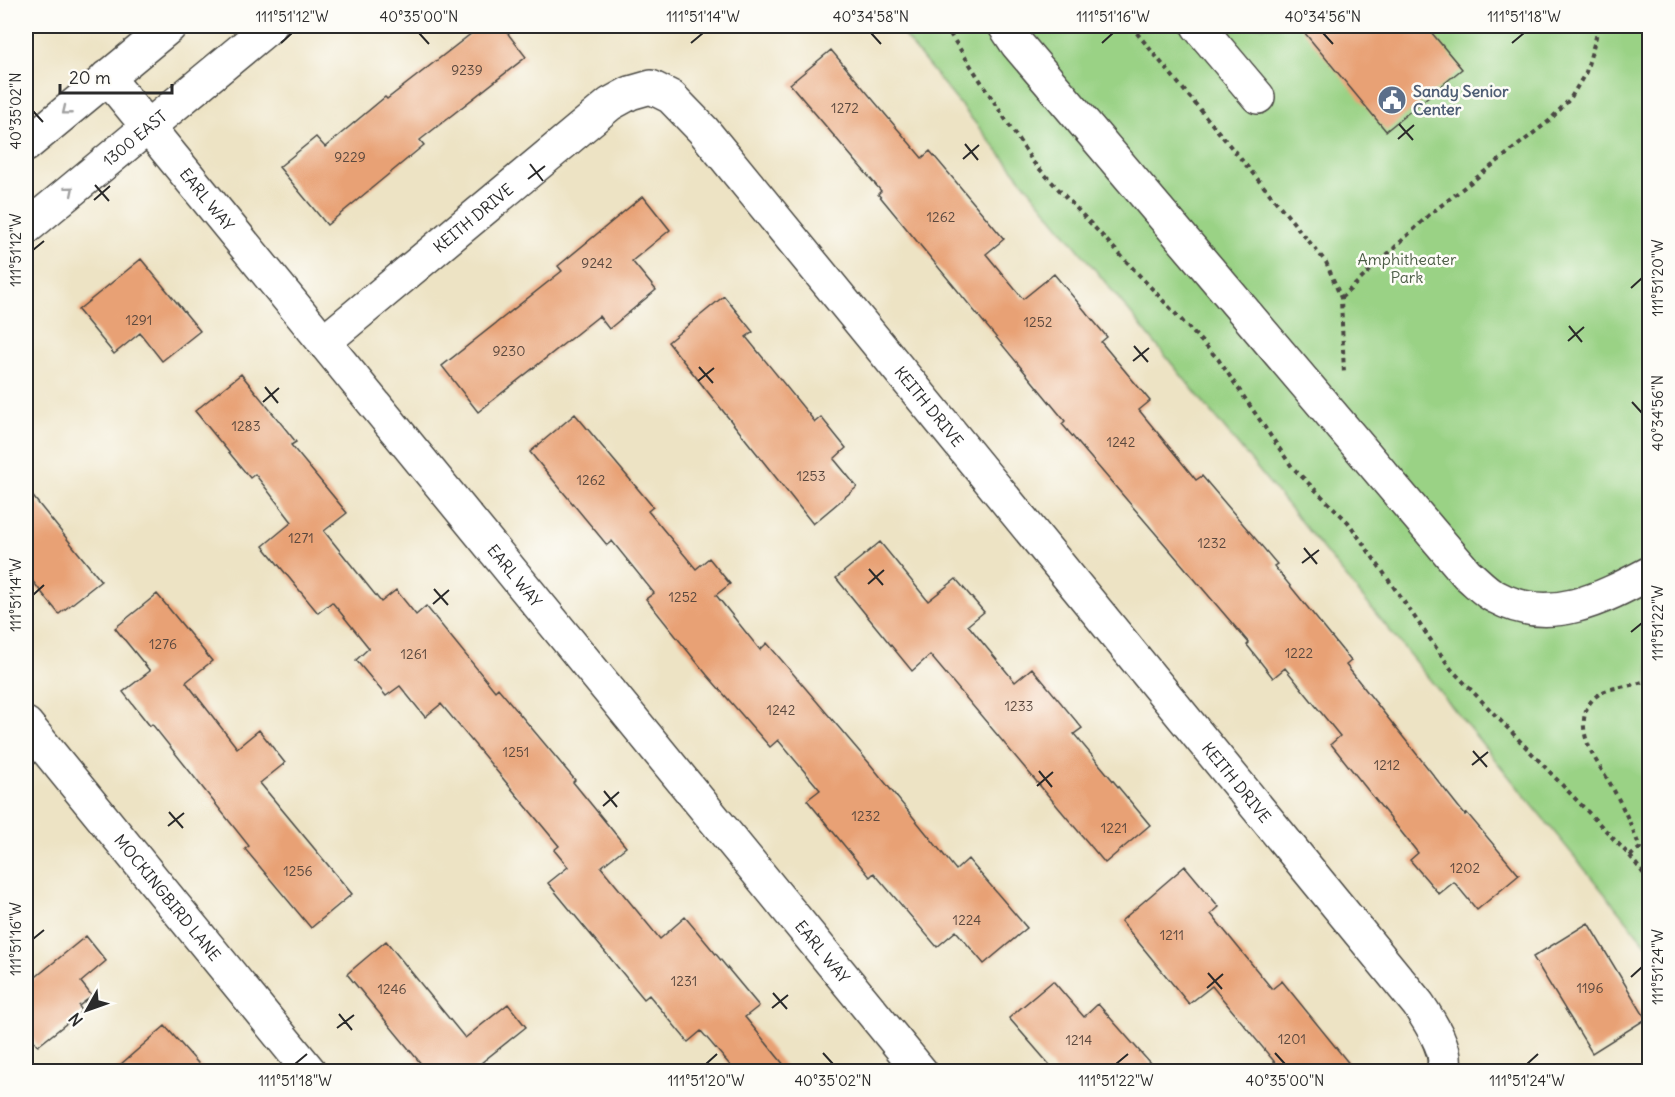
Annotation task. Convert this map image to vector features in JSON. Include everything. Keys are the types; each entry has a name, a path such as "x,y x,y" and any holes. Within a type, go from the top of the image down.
{"street":[{"name":"1300 EAST","path":"26,228 270,26"},
{"path":"1005,26 1017,44 1467,574 1495,597 1531,609 1567,609 1610,594 1650,573"},
{"path":"1198,26 1258,97"},
{"path":"26,145 107,78 157,30"},
{"name":"EARL WAY","path":"107,78 921,1071"},
{"name":"KEITH DRIVE","path":"324,342 610,104 630,93 651,87 671,97 704,130 1418,1004 1432,1024 1441,1045 1443,1069"},
{"name":"MOCKINGBIRD LANE","path":"26,723 310,1071"}],"path":[{"path":"945,26 1033,162 1218,359 1292,467 1348,522 1451,669 1630,856 1650,882"},
{"path":"1131,26 1326,262 1341,298 1345,378"},
{"path":"1341,298 1429,215 1549,121 1570,99 1586,72 1597,26"},
{"path":"1630,856 1640,848 1591,749 1584,728 1586,709 1595,696 1614,688 1641,683 1650,678"}],"green space":[{"name":"Amphitheater Park","path":"896,26 1649,26 1649,948"}],"building":[{"path":"481,26 502,26 526,57 420,140 424,145 327,225 279,167 316,137 325,147 385,97 387,99"},
{"name":"Sandy Senior Center","path":"1299,26 1426,26 1462,69 1386,131"},
{"path":"831,50 922,158 930,151 1004,239 986,254 1023,299 1054,274 1107,337 1101,342 1150,401 1139,410 1196,480 1202,476 1277,564 1274,566 1351,661 1346,665 1465,815 1467,813 1519,875 1477,910 1454,882 1439,894 1410,860 1418,853 1331,744 1340,736 1285,668 1273,678 1247,645 1249,643 1062,424 1065,421 878,194 881,191 790,84"},
{"path":"643,196 670,230 632,261 656,290 609,329 599,316 478,412 442,366 562,271 558,266"},
{"path":"141,259 200,331 162,361 140,333 114,354 78,310"},
{"path":"724,296 753,332 746,337 815,422 821,417 846,448 834,459 857,487 813,524 668,342"},
{"path":"241,374 296,442 291,445 347,513 324,531 381,602 396,590 416,615 426,606 495,691 498,688 575,780 573,782 626,847 601,867 660,939 685,917 759,1006 745,1017 789,1071 735,1071 701,1031 688,1042 649,995 644,999 548,883 568,867 554,850 559,846 441,704 425,717 400,686 386,696 356,660 369,648 332,602 318,613 263,546 292,522 255,474 250,478 195,411"},
{"path":"575,414 653,507 648,511 696,569 709,558 730,584 716,595 760,650 767,643 956,870 968,859 1027,928 984,964 956,931 937,947 874,873 870,877 807,800 820,790 778,740 770,747 707,675 646,599 654,593 612,541 607,545 530,452"},
{"path":"26,488 101,581 59,614 26,573"},
{"path":"880,542 928,601 956,579 984,612 968,625 1015,682 1032,668 1082,728 1074,734 1150,825 1105,863 930,655 912,671 836,578"},
{"path":"157,594 212,661 186,682 237,748 259,730 285,763 260,783 352,894 311,928 245,849 249,846 152,724 150,726 123,692 150,671 115,628"},
{"path":"1185,866 1219,907 1211,914 1272,989 1282,981 1355,1071 1282,1071 1212,986 1189,1004 1121,921"},
{"path":"1588,923 1646,1019 1592,1053 1533,957"},
{"path":"86,936 106,961 81,982 92,996 79,1006 82,1011 38,1046 26,1030 26,985"},
{"path":"386,941 465,1038 508,1004 526,1027 471,1071 427,1071 347,974"},
{"path":"1053,981 1084,1017 1098,1004 1157,1071 1055,1071 1009,1018"},
{"path":"165,1026 205,1071 113,1071"}],"place":[{"name":"Sandy Senior Center","path":"1392,100"}]}
